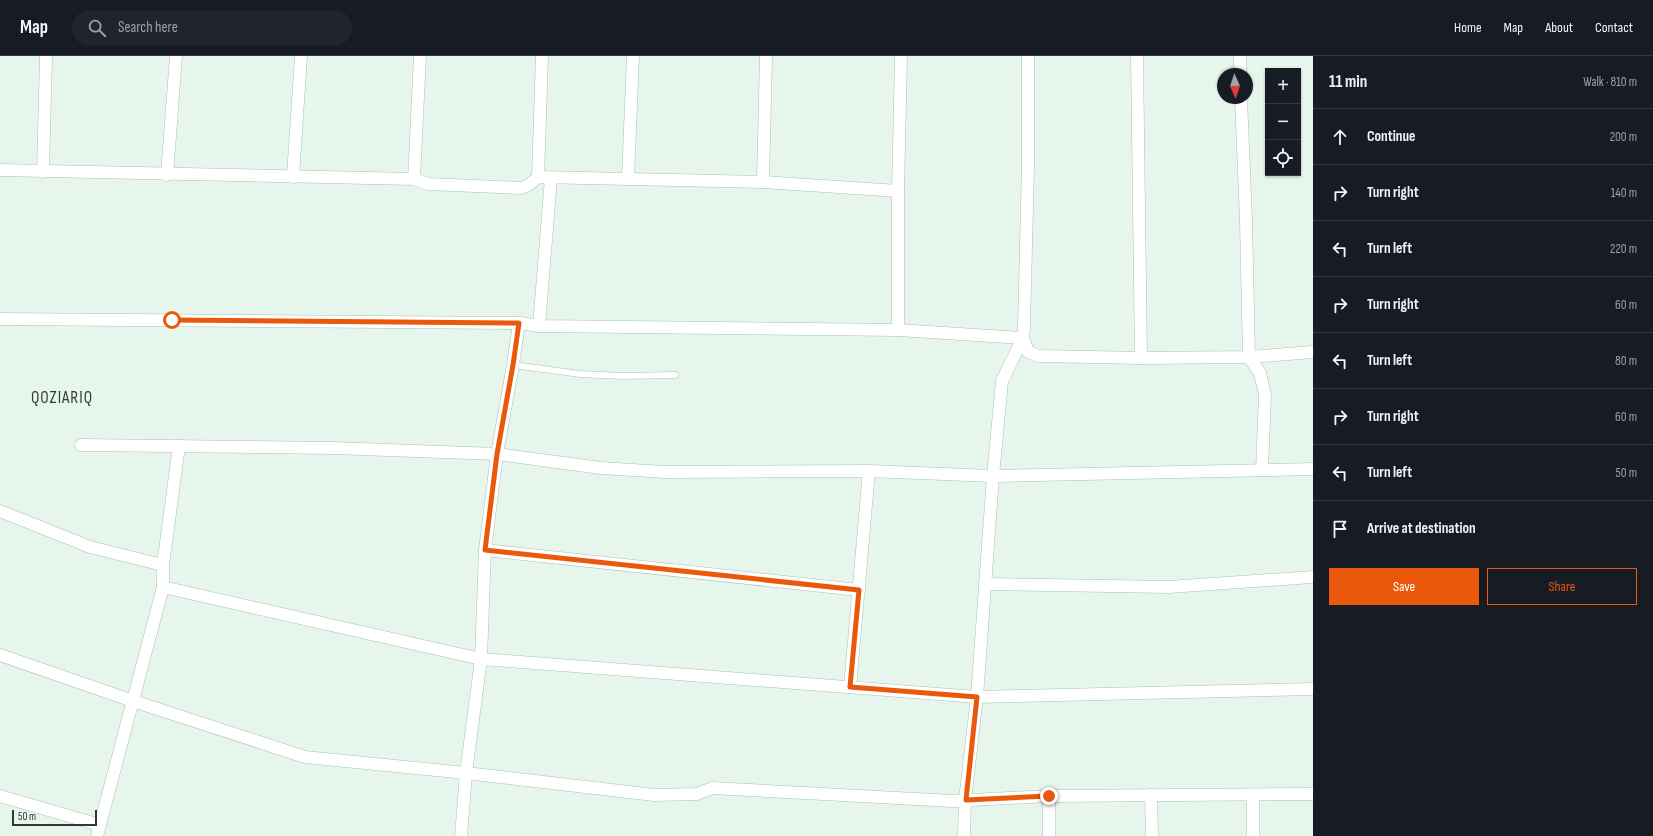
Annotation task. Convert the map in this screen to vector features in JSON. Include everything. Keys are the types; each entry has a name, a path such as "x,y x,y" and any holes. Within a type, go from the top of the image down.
{"street":[{"path":"43,172 46,56"},
{"path":"167,174 176,56"},
{"path":"293,177 301,56"},
{"path":"414,179 420,56"},
{"path":"538,177 542,56"},
{"path":"628,178 633,56"},
{"path":"763,182 766,56"},
{"path":"898,330 898,191 901,56"},
{"path":"1028,56 1028,166 1023,338 1028,352 1039,356 1141,358 1248,358 1313,352"},
{"path":"1137,56 1141,358"},
{"path":"1240,56 1240,68"},
{"path":"1241,104 1246,220 1248,358 1260,373 1265,395 1262,470"},
{"path":"0,170 414,179 428,184 522,188 530,184 538,177 628,178 763,182 898,191"},
{"path":"539,326 551,178"},
{"path":"0,319 519,323 539,326 898,330 1023,338"},
{"path":"461,836 466,773 481,659 485,550 497,454 519,323"},
{"path":"964,836 966,800 977,697 993,476 1002,381 1023,338"},
{"path":"81,446 333,448 497,454 601,468 665,472 869,471 993,476 1313,469"},
{"path":"0,796 98,830 163,587 163,565 179,446"},
{"path":"850,687 869,471"},
{"path":"0,511 90,547 163,565"},
{"path":"485,550 859,590"},
{"path":"985,584 1169,586 1313,577"},
{"path":"163,587 481,659 977,697 1313,689"},
{"path":"0,654 133,701 305,757 466,773 654,795 697,794 712,788 966,800 1049,796 1313,794"},
{"path":"1151,795 1152,836"},
{"path":"1253,795 1253,836"},
{"path":"1049,796 1049,836"}],"lane":[{"path":"513,365 580,374 622,376 675,375"}],"district":[{"name":"QOZIARIQ","path":"62,398"}],"route":[{"path":"172,320 519,323 497,454 485,550 859,590 850,687 977,697 966,800 1049,796"}]}
